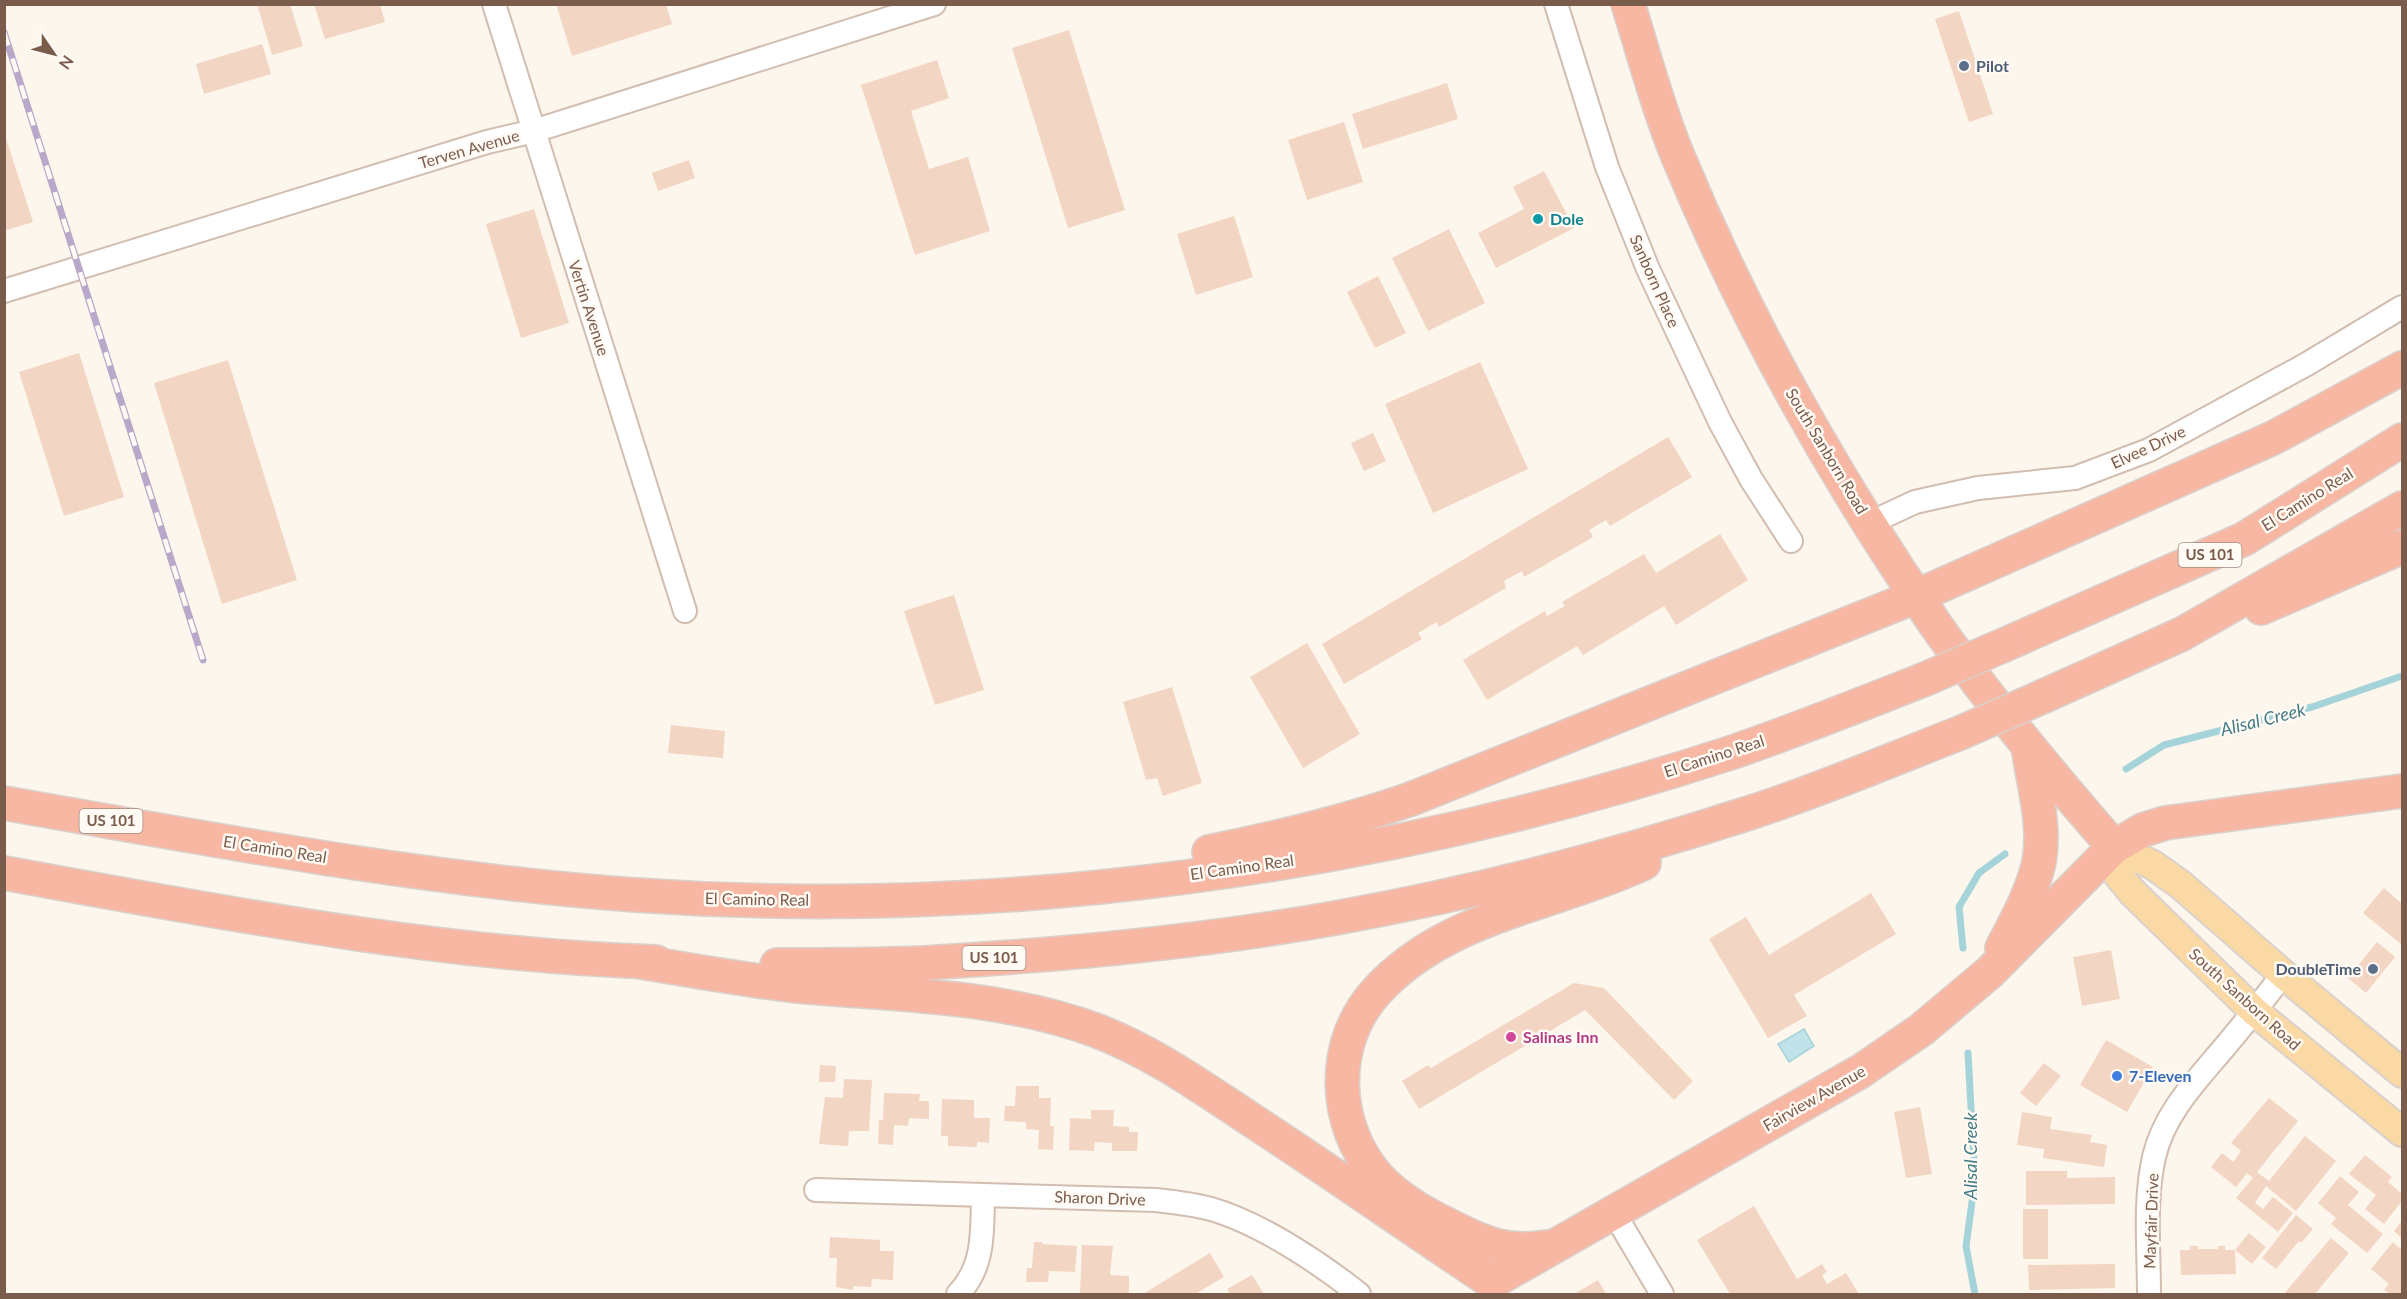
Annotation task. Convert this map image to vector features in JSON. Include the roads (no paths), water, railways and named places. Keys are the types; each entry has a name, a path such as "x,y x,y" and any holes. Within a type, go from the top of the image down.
{"highway":[{"name":"South Sanborn Road","path":"1628,4 1676,152 1716,243 1774,361 1869,523 1936,626 2028,746 2114,847"},
{"path":"918,899 1181,857 1300,832 1359,817 1411,799 1917,596 2273,438 2403,368"},
{"name":"El Camino Real","path":"4,803 362,864 497,882 637,895 779,901 918,899 1054,891 1192,875 1330,855 1469,826 1602,792 1732,752 1829,717 1923,680 2244,539 2403,440"},
{"name":"US 101","path":"4,873 352,933 490,950 635,961 777,965 921,963 1058,953 1199,938 1341,917 1480,887 1617,853 1751,812 1960,733 2182,634 2403,507"},
{"path":"2182,634 2278,602 2403,547"},
{"path":"1990,972 2023,906 2039,861 2041,837 2028,746"},
{"path":"4,783 217,840"},
{"name":"Fairview Avenue","path":"1482,1288 1870,1065 1922,1030 1990,972 2114,847 2143,830 2165,823 2403,792"},
{"path":"1558,1245 1520,1251 1504,1249 1473,1239 1422,1211 1390,1189 1379,1178 1352,1133 1343,1097 1344,1062 1354,1027 1369,1002 1385,982 1440,943 1478,924 1525,905 1614,877 1751,812"},
{"path":"635,961 795,986 998,1004 1046,1015 1094,1030 1174,1070 1314,1161 1482,1288"}],"main road":[{"name":"South Sanborn Road","path":"2114,847 2153,865 2181,885 2283,974 2403,1073"},
{"name":"South Sanborn Road","path":"2114,847 2119,876 2132,892 2254,1011 2403,1132"}],"street":[{"name":"Vertin Avenue","path":"494,4 685,611"},
{"name":"Terven Avenue","path":"4,291 487,142 534,131 934,4"},
{"name":"Sanborn Place","path":"1556,4 1607,167 1648,269 1720,422 1751,479 1791,541"},
{"name":"Elvee Drive","path":"1869,523 1915,502 1978,488 2075,478 2149,450 2307,364 2403,307"},
{"name":"Mayfair Drive","path":"2149,1294 2149,1201 2151,1174 2159,1141 2175,1110 2194,1084 2283,974"},
{"name":"Sharon Drive","path":"816,1190 1156,1200 1210,1209 1236,1217 1270,1235 1359,1294"},
{"path":"958,1294 973,1276 980,1255 984,1195"},
{"path":"1614,1213 1662,1294"}],"water":[{"path":"1804,1029 1814,1046 1789,1062 1778,1044"}],"waterway":[{"name":"Alisal Creek","path":"2126,769 2164,745 2312,707 2402,676"},
{"name":"Alisal Creek","path":"1963,948 1959,907 1979,873 2005,854"},
{"name":"Alisal Creek","path":"1968,1053 1975,1180 1966,1246 1975,1294"}],"railway":[{"path":"4,32 203,660"}],"place":[{"name":"Pilot","path":"1964,66"},
{"name":"Dole","path":"1538,219"},
{"name":"DoubleTime","path":"2373,969"},
{"name":"Salinas Inn","path":"1511,1037"},
{"name":"7-Eleven","path":"2117,1076"}]}
